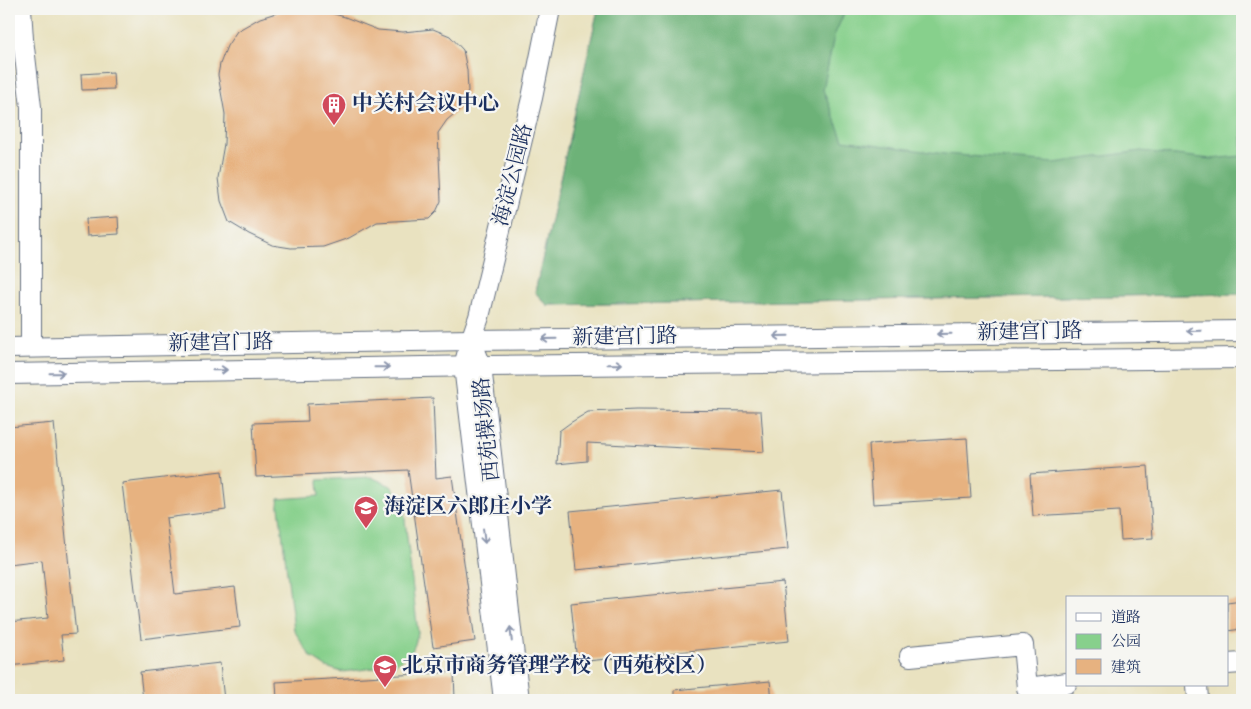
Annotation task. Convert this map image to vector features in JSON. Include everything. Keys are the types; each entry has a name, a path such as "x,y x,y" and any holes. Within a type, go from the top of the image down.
{"street":[{"path":"21,9 31,107 31,347"},
{"name":"海淀公园路","path":"472,366 471,340 479,317 530,107 550,9"},
{"name":"新建宫门路","path":"9,348 1242,330"},
{"name":"新建宫门路","path":"9,374 472,366 1242,358"},
{"name":"西苑操场路","path":"472,366 504,700"},
{"name":"西苑操场路","path":"472,366 519,700"},
{"path":"910,656 1023,645 1027,688 1066,683"},
{"path":"1228,664 1242,663"},
{"path":"1196,686 1198,700"}],"green space":[{"path":"598,9 1242,9 1242,294 547,305 535,292"},
{"path":"598,9 846,9 834,36 823,90 843,140 945,154 1054,163 1141,151 1211,159 1242,156 1242,294 547,305 535,292"},
{"path":"371,477 391,486 403,502 418,633 411,653 392,666 342,672 326,667 311,657 294,630 278,499 319,496 318,480"}],"building":[{"name":"中关村会议中心","path":"316,9 345,17 378,30 403,32 433,29 450,36 463,50 467,70 468,91 460,109 447,120 438,133 441,201 436,212 429,219 377,222 349,238 323,247 291,248 272,245 229,222 221,201 218,178 224,144 225,114 218,75 227,46 237,31 260,18 286,10"},
{"path":"113,72 114,89 82,90 81,74"},
{"path":"118,217 119,234 87,236 86,219"},
{"path":"433,398 436,478 452,476 475,641 433,647 408,470 256,477 253,423 308,421 307,404"},
{"path":"636,410 761,411 764,452 587,443 587,461 557,464 559,431 570,423 588,412"},
{"path":"54,423 76,634 61,635 64,660 9,666 9,622 48,618 42,560 9,564 9,427"},
{"path":"967,438 971,498 873,504 869,444"},
{"path":"1148,466 1153,538 1121,540 1119,511 1033,516 1030,474"},
{"path":"222,471 226,510 166,518 175,594 235,587 240,627 141,639 122,483"},
{"path":"782,490 788,549 576,570 570,511"},
{"path":"783,582 789,641 577,662 571,603"},
{"path":"1242,600 1242,629 1228,631 1228,602"},
{"path":"220,663 224,700 143,700 140,672"},
{"path":"454,672 455,700 277,700 276,682"},
{"path":"770,681 772,700 674,700 674,690"}],"place":[{"name":"中关村会议中心","path":"334,126"},
{"name":"海淀区六郎庄小学","path":"366,529"},
{"name":"北京市商务管理学校（西苑校区）","path":"385,688"}]}
